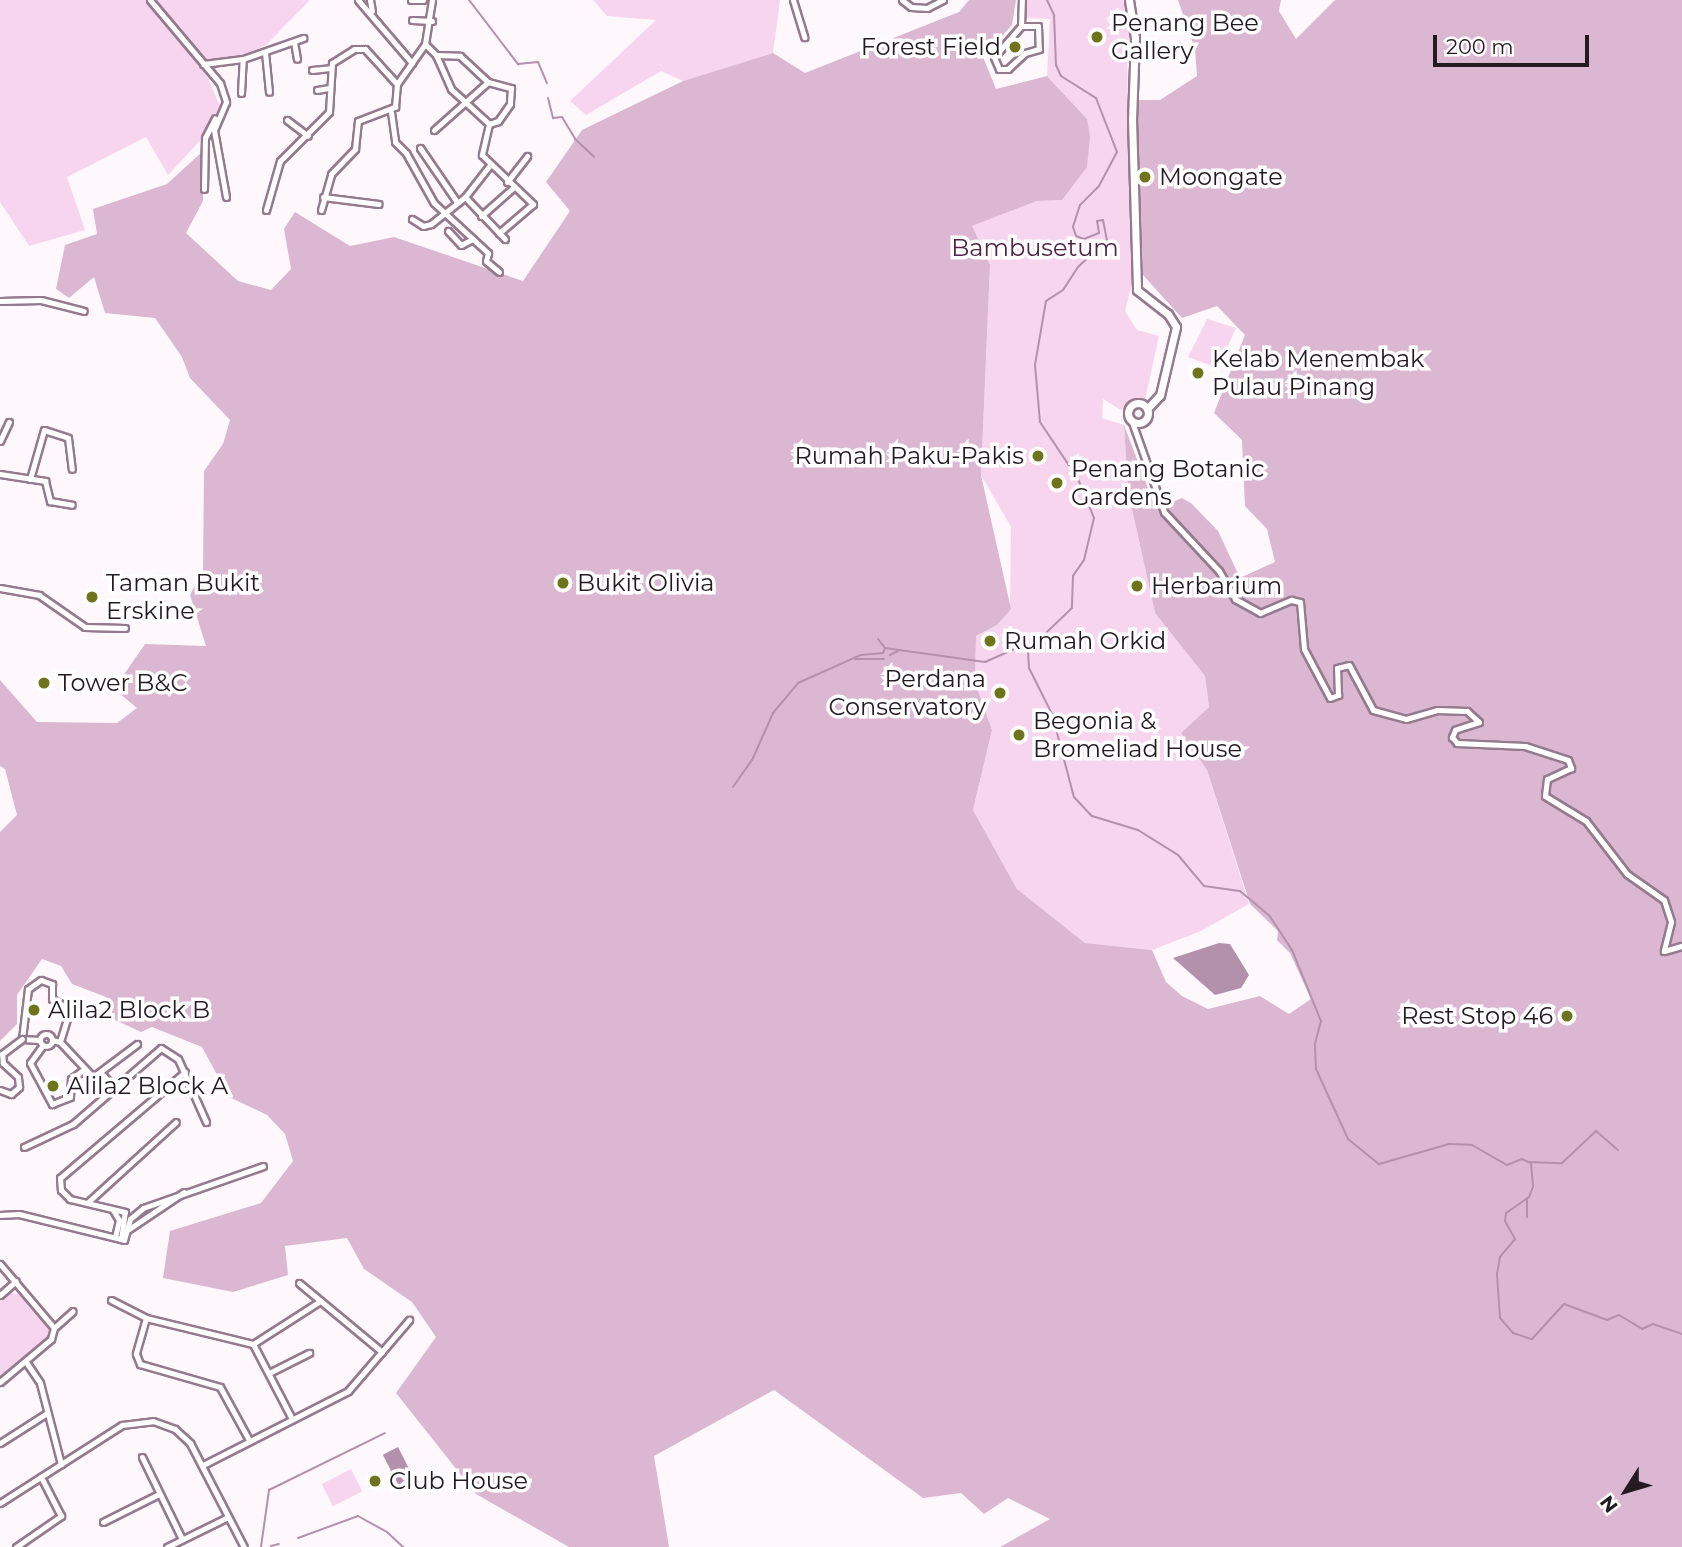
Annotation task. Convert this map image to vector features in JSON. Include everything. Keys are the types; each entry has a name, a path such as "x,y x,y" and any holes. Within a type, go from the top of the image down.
{"street":[{"path":"150,0 200,63 216,77 223,92 225,106 207,127 204,189"},
{"path":"358,0 372,11"},
{"path":"370,0 372,11 386,37 412,63"},
{"path":"411,0 423,0"},
{"path":"432,0 432,21 425,44 397,84 391,112 395,142 406,153 434,203 473,239 499,272"},
{"path":"793,0 804,37"},
{"path":"902,0 911,7 928,8 943,0"},
{"path":"1021,26 1040,28 1038,51 1025,53 1008,69 996,67 994,57 1021,26 1022,0"},
{"path":"1129,0 1135,38 1132,119 1137,290 1173,319 1174,334 1160,395 1147,409 1145,421 1132,422"},
{"path":"412,20 432,21"},
{"path":"200,63 243,59 303,38"},
{"path":"294,42 297,59"},
{"path":"425,44 436,55 450,89 489,124"},
{"path":"312,70 330,68 349,52 365,49 397,84"},
{"path":"265,52 270,92"},
{"path":"436,55 460,56 488,82 509,85 514,94 498,121 489,124"},
{"path":"241,93 243,59"},
{"path":"265,210 280,161 309,135 329,112 330,68"},
{"path":"434,130 488,82"},
{"path":"317,90 328,88"},
{"path":"321,211 331,174 355,149 358,121 391,112"},
{"path":"218,116 215,130 226,197"},
{"path":"287,120 309,135"},
{"path":"489,124 481,149 489,166 532,205 499,233"},
{"path":"419,148 457,202"},
{"path":"507,182 527,156"},
{"path":"412,219 427,226 464,197 489,166"},
{"path":"481,216 514,187"},
{"path":"323,197 379,204"},
{"path":"464,197 505,239"},
{"path":"448,230 461,245 473,239"},
{"path":"0,301 41,300 84,311"},
{"path":"1147,409 1132,404 1127,413 1164,512 1219,572 1235,599 1259,613 1292,600 1300,602 1304,649 1330,698 1338,695 1338,668 1349,664 1373,710 1406,719 1437,710 1467,711 1479,722 1455,730 1452,737 1457,743 1525,746 1568,760 1571,768 1544,783 1545,796 1587,821 1628,874 1664,900 1671,914 1664,950 1682,946"},
{"path":"0,441 9,422"},
{"path":"30,478 44,430 68,438 72,469"},
{"path":"0,474 46,481 50,501 72,505"},
{"path":"0,589 39,595 85,627 125,628"},
{"path":"22,1039 28,989 41,980 52,984 52,999 70,1009 60,1042"},
{"path":"52,1040 46,1034 30,1063 51,1104 70,1097 71,1079 83,1070"},
{"path":"0,1090 11,1094 19,1087 18,1077 4,1063 2,1054 22,1039 60,1042 83,1070 95,1077 137,1044"},
{"path":"24,1147 73,1124 161,1048 172,1052 185,1072 206,1122"},
{"path":"0,1059 20,1080 12,1094 0,1090"},
{"path":"118,1238 119,1223 113,1210 65,1195 60,1178 185,1072"},
{"path":"104,1076 114,1088"},
{"path":"87,1203 176,1122"},
{"path":"118,1238 187,1190 262,1166"},
{"path":"0,1215 19,1214 118,1238"},
{"path":"0,1264 54,1328"},
{"path":"0,1295 16,1281"},
{"path":"299,1283 382,1352"},
{"path":"111,1300 146,1318 253,1344 320,1301"},
{"path":"0,1382 51,1339 54,1328 73,1311"},
{"path":"146,1318 136,1354 143,1366 220,1387 249,1440"},
{"path":"203,1465 348,1391 409,1320"},
{"path":"253,1344 292,1419"},
{"path":"269,1373 309,1353"},
{"path":"26,1362 40,1383 61,1464"},
{"path":"0,1443 47,1413"},
{"path":"0,1503 122,1425 143,1421 175,1429 203,1465 244,1547"},
{"path":"142,1457 182,1539"},
{"path":"16,1547 61,1516 41,1477"},
{"path":"103,1522 159,1494"},
{"path":"166,1547 228,1517"}],"green space":[{"path":"0,0 310,0 266,45 206,74 224,115 168,175 146,137 67,177 85,230 29,246 0,202"},
{"path":"593,0 780,0 773,53 683,81 661,71 586,115 570,101 656,20 607,16"},
{"name":"Penang Botanic Gardens","path":"1026,0 1123,0 1131,25 1127,52 1132,284 1125,311 1137,330 1159,336 1145,400 1133,399 1121,410 1103,399 1102,418 1124,425 1128,491 1155,613 1205,676 1209,707 1181,733 1207,770 1249,904 1201,931 1152,950 1085,943 1017,889 973,810 992,730 975,682 976,636 997,625 1010,609 1011,527 981,475 990,265 971,226 1037,201 1062,200 1087,119 1047,76 1050,19 1024,18"},
{"path":"1207,319 1236,328 1218,368 1188,357"},
{"path":"11,1293 19,1294 49,1330 48,1336 0,1377 0,1302"},
{"path":"351,1469 362,1491 333,1506 322,1484"}],"shaded area":[{"path":"969,0 1016,0 1012,25 983,57 996,89 1047,76 1087,119 1090,137 1087,167 1062,200 1037,201 972,226 990,265 981,475 1011,609 997,625 976,636 975,682 992,730 973,810 1017,889 1085,943 1152,950 1166,982 1182,996 1208,1009 1260,996 1289,1014 1311,999 1290,953 1277,940 1278,931 1250,904 1207,770 1181,733 1209,707 1205,676 1155,613 1128,491 1124,425 1156,509 1182,498 1191,503 1218,531 1240,578 1275,562 1267,529 1245,506 1242,440 1214,413 1245,335 1217,306 1182,318 1143,275 1137,100 1160,100 1197,76 1195,49 1178,0 1281,0 1279,11 1296,39 1335,0 1682,0 1682,1547 1000,1547 1050,1519 1008,1498 984,1514 961,1493 923,1498 774,1390 654,1456 669,1547 569,1547 476,1494 396,1393 436,1337 412,1302 364,1269 347,1238 285,1246 288,1275 233,1292 163,1278 170,1231 261,1203 293,1161 285,1134 267,1115 229,1097 202,1047 152,1027 141,1032 115,1020 106,997 72,984 61,966 42,959 17,995 17,1024 0,1041 0,832 17,815 5,769 0,766 0,680 37,722 117,723 137,708 114,689 145,644 206,646 190,595 203,570 204,471 223,444 230,420 190,378 182,357 155,318 105,313 94,277 69,298 56,289 65,245 97,234 93,209 167,184 203,151 203,201 186,233 238,281 271,290 291,269 284,229 295,212 350,246 394,237 523,281 570,211 546,182 582,130 683,81 773,53 805,73 959,12"},
{"path":"1219,943 1230,944 1249,975 1241,988 1215,995 1173,958"},
{"path":"398,1447 415,1481 400,1489 383,1455"}],"waterway":[{"path":"469,0 518,64 538,62 547,83"},
{"path":"1047,0 1054,15 1056,65 1061,76 1096,98 1117,152 1099,186 1080,205 1073,227 1076,236 1084,239 1099,233 1097,221 1103,220 1107,240 1078,267 1063,290 1046,301 1035,365 1040,422 1078,479 1094,518 1084,560 1073,576 1072,608 1028,650 1029,668 1052,714 1074,797 1092,816 1138,830 1178,855 1204,886 1240,891 1269,915 1292,950 1321,1021 1315,1044 1316,1069 1348,1139 1379,1164 1449,1144 1472,1145 1507,1165 1522,1159 1531,1163 1533,1187 1529,1197 1506,1213 1505,1221 1515,1239 1500,1257 1497,1274 1500,1318 1513,1333 1532,1339 1564,1304 1607,1320 1619,1315 1642,1329 1653,1324 1682,1334"},
{"path":"548,98 553,118 562,117 575,139 594,157"},
{"path":"878,639 885,648"},
{"path":"733,787 753,758 773,713 798,683 861,655 883,653 885,648 985,662 1021,646 1028,650"},
{"path":"890,655 898,651"},
{"path":"855,659 884,659"},
{"path":"1528,1162 1562,1163 1596,1131 1618,1150"},
{"path":"1527,1198 1527,1217"},
{"path":"261,1547 269,1490 385,1433"},
{"path":"298,1538 358,1516 387,1532 403,1547"},
{"path":"271,1546 279,1544"}],"place":[{"name":"Penang Bee Gallery","path":"1097,37"},
{"name":"Forest Field","path":"1015,47"},
{"name":"Moongate","path":"1145,177"},
{"name":"Kelab Menembak Pulau Pinang","path":"1198,373"},
{"name":"Rumah Paku-Pakis","path":"1038,456"},
{"name":"Penang Botanic Gardens","path":"1057,483"},
{"name":"Bukit Olivia","path":"563,583"},
{"name":"Herbarium","path":"1137,586"},
{"name":"Taman Bukit Erskine","path":"92,597"},
{"name":"Rumah Orkid","path":"990,641"},
{"name":"Tower B&C","path":"44,683"},
{"name":"Perdana Conservatory","path":"1000,693"},
{"name":"Begonia & Bromeliad House","path":"1019,735"},
{"name":"Alila2 Block B","path":"34,1010"},
{"name":"Rest Stop 46","path":"1567,1016"},
{"name":"Alila2 Block A","path":"53,1086"},
{"name":"Club House","path":"375,1481"}],"park label":[{"name":"Bambusetum","path":"1035,248"}]}
